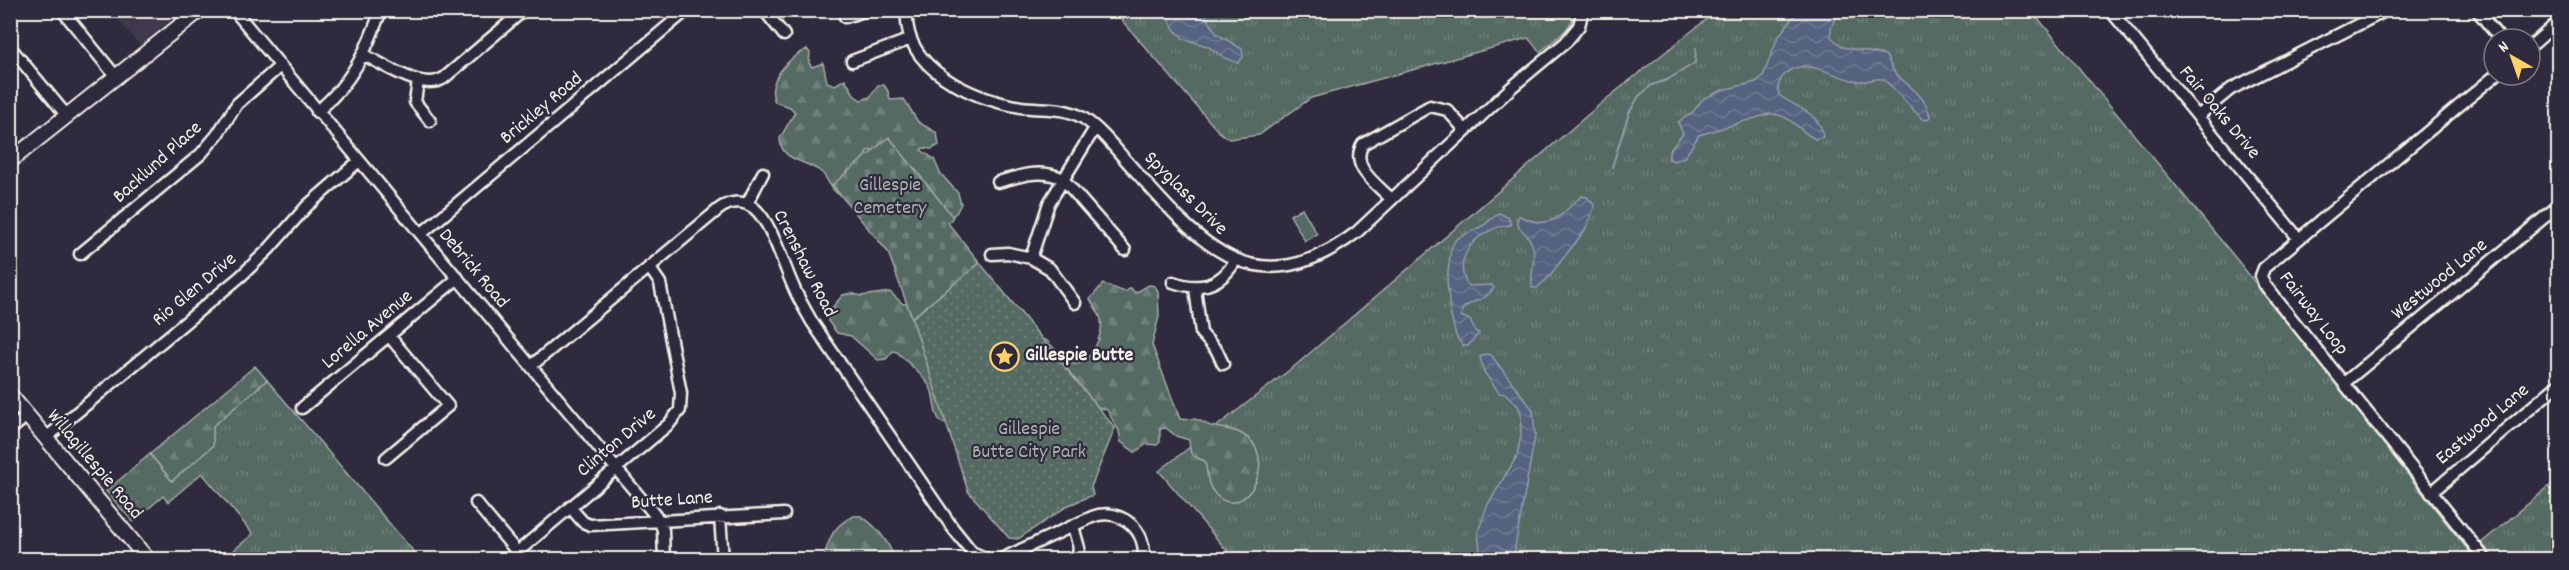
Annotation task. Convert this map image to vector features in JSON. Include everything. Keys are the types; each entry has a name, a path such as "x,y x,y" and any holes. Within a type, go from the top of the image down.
{"main road":[{"path":"10,161 200,10"},
{"name":"Willagillespie Road","path":"10,395 143,558"}],"street":[{"path":"62,10 117,78"},
{"name":"Debrick Road","path":"234,10 279,67 458,278 658,520 662,526 664,560"},
{"path":"317,112 344,88 364,55 381,10"},
{"path":"364,55 418,81 431,83 440,80 524,10"},
{"name":"Brickley Road","path":"421,234 687,10"},
{"path":"764,10 784,35"},
{"path":"845,17 867,10"},
{"name":"Spyglass Drive","path":"907,10 907,25 915,49 929,65 957,85 1004,103 1069,112 1080,116 1095,128 1187,226 1211,247 1235,261 1256,266 1276,267 1311,258 1346,240 1465,130 1571,37 1579,26 1583,10"},
{"path":"2198,116 2231,89 2387,10"},
{"path":"2477,10 2490,27"},
{"name":"Fair Oaks Drive","path":"2114,12 2299,239"},
{"path":"2542,37 2559,22"},
{"path":"852,61 911,39"},
{"path":"10,47 67,116"},
{"name":"Backlund Place","path":"80,254 201,154 217,135 237,104 279,67"},
{"path":"418,81 415,102 430,121"},
{"name":"Fairway Loop","path":"2482,87 2261,272 2262,280 2486,560"},
{"path":"1391,200 1359,164 1359,151 1366,141 1430,106 1447,111 1465,130"},
{"path":"1031,258 1047,209 1095,128"},
{"name":"Rio Glen Drive","path":"46,438 245,272 307,206 359,161"},
{"path":"747,204 762,173"},
{"path":"998,182 1036,173 1052,174 1063,179 1125,250"},
{"name":"Crenshaw Road","path":"531,366 724,206 734,202 747,204 754,208 765,223 800,300 817,329 973,557 989,560"},
{"name":"Westwood Lane","path":"2344,383 2559,206"},
{"path":"992,254 1008,253 1031,258 1050,269 1076,303"},
{"path":"1173,282 1195,288 1223,276 1235,261"},
{"name":"Clinton Drive","path":"508,560 678,415 681,405 660,283 649,267"},
{"name":"Lorella Avenue","path":"302,408 458,278"},
{"path":"1195,288 1201,333 1217,351 1223,364"},
{"path":"386,459 448,406 389,336"},
{"name":"Eastwood Lane","path":"2431,493 2559,385"},
{"path":"10,430 27,416"},
{"path":"476,503 517,552"},
{"name":"Butte Lane","path":"570,507 583,522 590,525 784,514"},
{"path":"999,560 1096,515 1107,514 1120,517 1132,524 1144,546 1143,560"},
{"path":"720,516 723,560"},
{"path":"1072,526 1079,548 1077,560"}],"shaded area":[{"path":"111,11 182,11 140,46"}],"green space":[{"path":"1105,11 1575,11 1566,29 1540,52 1528,38 1311,98 1259,135 1229,139 1218,131 1118,16"},
{"path":"1717,11 2032,11 2238,261 2475,559 1234,559 1159,471 1296,365 1605,100"},
{"path":"807,49 810,53 809,63 812,67 823,63 827,82 835,85 845,79 855,96 861,100 870,97 878,85 884,85 890,100 904,99 918,122 937,133 939,145 932,149 923,148 921,150 934,159 940,173 958,193 961,204 956,213 946,220 881,149 867,151 865,163 844,196 836,193 821,172 795,160 784,152 780,138 795,112 790,107 775,102 773,86 786,64"},
{"name":"Gillespie Cemetery","path":"889,137 953,217 948,223 980,263 912,318 888,252 832,185"},
{"path":"1302,208 1317,234 1305,241 1290,215"},
{"name":"Gillespie Butte City Park","path":"980,263 1115,428 1091,487 1093,495 1069,505 1018,539 1009,538 968,491 912,318"},
{"path":"1103,284 1125,292 1131,288 1135,293 1149,285 1155,286 1158,291 1159,316 1152,345 1180,419 1194,419 1211,426 1234,431 1242,434 1254,444 1259,457 1259,471 1255,484 1248,494 1238,501 1227,502 1216,495 1209,483 1205,461 1192,455 1189,440 1176,436 1166,428 1160,429 1160,442 1157,445 1147,444 1135,452 1121,442 1119,431 1107,410 1094,408 1040,340 1046,340 1062,358 1070,363 1080,363 1086,359 1095,347 1101,326 1099,315 1090,299"},
{"path":"890,292 903,304 933,303 948,422 942,423 939,419 935,411 932,391 927,383 897,352 893,351 886,359 878,360 851,336 837,333 828,321 829,311 843,295 851,293 861,296"},
{"path":"255,366 267,380 213,426 213,446 172,481 150,454"},
{"path":"267,380 420,559 223,559 253,534 202,473 168,502 163,496 133,522 106,491 150,454 172,481 212,426"},
{"path":"2558,479 2558,559 2494,559 2481,543"},
{"path":"854,516 861,516 877,529 889,546 894,559 823,559 836,528"}],"water":[{"path":"1165,11 1203,11 1217,34 1242,49 1243,57 1238,63 1225,58 1207,46 1184,39 1174,29"},
{"path":"1798,11 1838,11 1831,28 1831,37 1843,47 1885,55 1896,74 1922,98 1930,117 1927,120 1922,119 1884,79 1857,81 1820,69 1802,67 1793,69 1783,76 1778,86 1779,95 1813,116 1818,122 1823,137 1815,139 1783,116 1769,114 1699,135 1685,157 1674,161 1669,159 1669,151 1683,134 1678,122 1692,113 1703,99 1722,90 1756,82 1763,76 1778,37"},
{"path":"1582,196 1587,197 1595,206 1585,230 1548,278 1537,288 1532,288 1533,249 1527,235 1519,228 1517,220 1519,216 1536,222 1552,220"},
{"path":"1499,213 1509,218 1511,225 1489,231 1480,237 1466,254 1463,264 1463,275 1468,286 1492,285 1494,288 1487,296 1462,310 1461,316 1470,320 1475,331 1479,333 1468,346 1463,346 1456,336 1450,312 1447,280 1451,248 1456,239 1484,225"},
{"path":"1486,354 1491,355 1533,410 1535,436 1513,559 1481,559 1478,532 1487,506 1517,456 1521,435 1521,413 1518,406 1506,394 1499,393 1484,372 1480,357"}],"waterway":[{"path":"1612,167 1629,113 1639,96 1652,85 1667,80 1695,63 1696,48"}],"place":[{"name":"Gillespie Butte","path":"1004,356"}]}
